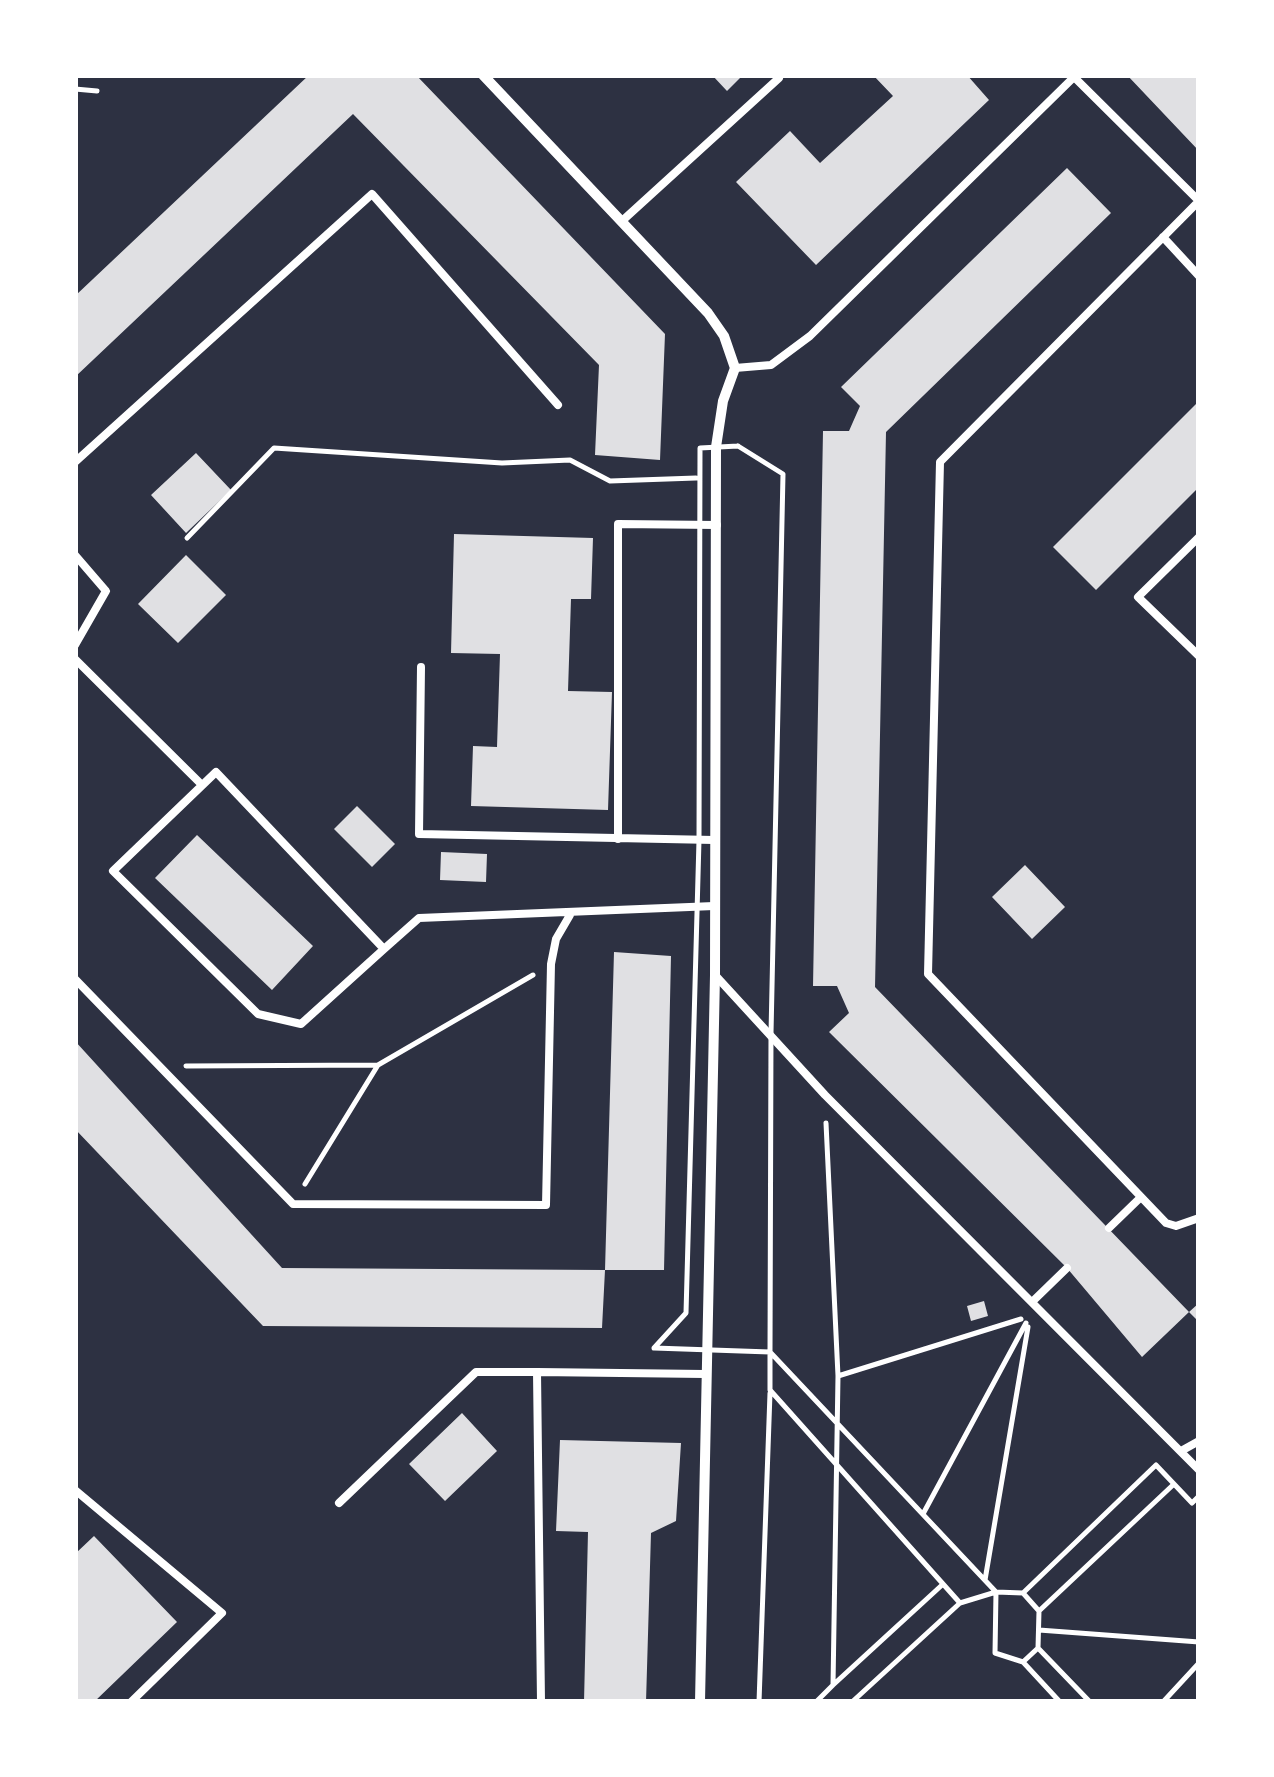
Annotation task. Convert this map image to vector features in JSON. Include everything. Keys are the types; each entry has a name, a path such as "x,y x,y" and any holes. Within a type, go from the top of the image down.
{"street":[{"path":"483,75 708,312 724,336 735,368 716,447 714,975 700,1702"}],"lane":[{"path":"622,221 780,78 777,75"},
{"path":"735,368 771,365 810,336 1073,76 1199,201 940,462 928,974 1166,1223 1176,1226 1199,1218"},
{"path":"75,462 372,194 558,405"},
{"path":"1163,238 1199,276"},
{"path":"618,839 618,524 717,525"},
{"path":"1199,537 1138,596 1199,656"},
{"path":"75,556 106,591 75,646"},
{"path":"75,659 202,785"},
{"path":"421,667 419,834 714,840"},
{"path":"384,949 216,772 113,871 258,1014 300,1024 384,949 418,918 570,915 714,906"},
{"path":"75,979 293,1204 546,1205 551,964 556,940 570,915"},
{"path":"714,975 825,1094 1199,1470"},
{"path":"1109,1228 1141,1197"},
{"path":"1032,1302 1067,1268"},
{"path":"339,1503 476,1372 705,1374"},
{"path":"537,1372 541,1702"},
{"path":"1181,1451 1199,1441"},
{"path":"75,1490 222,1613 132,1702"}],"path":[{"path":"75,88 96,91"},
{"path":"187,538 274,448 502,463 570,460 610,481 699,478"},
{"path":"293,1204 378,1065 551,964"},
{"path":"159,1066 378,1065"},
{"path":"825,1094 838,1376 834,1685"},
{"path":"838,1376 1030,1316"},
{"path":"922,1514 1030,1316"},
{"path":"986,1580 1030,1316"},
{"path":"759,1702 770,1352 996,1592 995,1653 1024,1662 1059,1701"},
{"path":"770,1390 960,1603"},
{"path":"1022,1593 1156,1465 1192,1503 1199,1496"},
{"path":"1039,1611 1174,1484"},
{"path":"816,1702 943,1584"},
{"path":"852,1702 960,1603 996,1592 1022,1593 1039,1611 1038,1648 1024,1662"},
{"path":"1039,1630 1199,1642"},
{"path":"1038,1648 1090,1702"},
{"path":"1163,1702 1199,1663"}],"building":[{"path":"309,75 416,75 665,334 660,460 595,455 599,365 353,114 75,377 75,296"},
{"path":"712,75 743,75 727,91"},
{"path":"873,75 967,75 989,100 816,265 736,182 790,131 820,163 893,96"},
{"path":"1127,75 1199,75 1199,151"},
{"path":"1067,168 1111,213 886,432 875,987 1189,1312 1142,1357 1067,1268 829,1032 849,1013 837,986 813,986 823,431 849,431 860,406 841,387"},
{"path":"1199,401 1199,487 1096,590 1053,547"},
{"path":"196,453 231,490 186,533 151,495"},
{"path":"454,534 593,538 591,599 571,599 568,691 612,692 608,810 471,806 473,746 497,747 500,654 451,653"},
{"path":"186,555 226,595 178,643 138,604"},
{"path":"357,806 395,844 372,867 334,829"},
{"path":"197,835 313,946 272,990 155,878"},
{"path":"441,852 487,854 486,882 440,880"},
{"path":"1025,865 1065,907 1032,939 992,897"},
{"path":"614,952 671,956 664,1270 605,1270"},
{"path":"75,1041 282,1268 605,1270 602,1328 263,1326 75,1129"},
{"path":"984,1301 988,1316 971,1321 967,1306"},
{"path":"1199,1303 1199,1322 1189,1312"},
{"path":"462,1413 497,1451 445,1501 409,1464"},
{"path":"560,1440 681,1443 676,1521 651,1533 646,1702 584,1702 588,1532 556,1531"},
{"path":"94,1536 177,1622 94,1702 75,1702 75,1554"}]}
